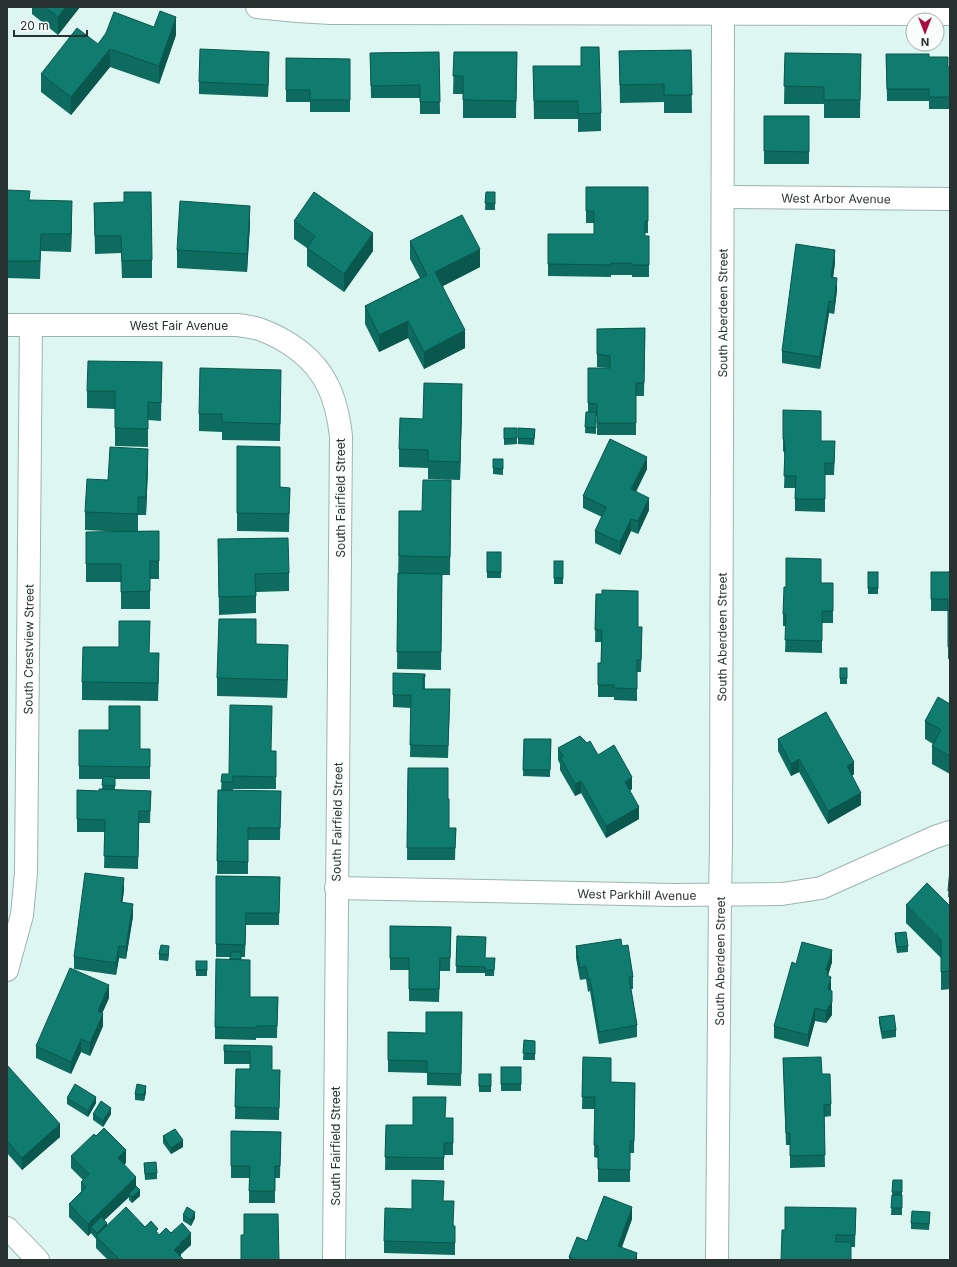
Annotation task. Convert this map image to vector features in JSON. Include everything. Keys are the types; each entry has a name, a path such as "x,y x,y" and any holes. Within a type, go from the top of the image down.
{"street":[{"path":"257,7 331,13 950,14"},
{"name":"South Aberdeen Street","path":"717,1260 720,894 722,840 723,14"},
{"name":"West Arbor Avenue","path":"723,197 950,198"},
{"name":"West Fair Avenue","path":"7,325 238,325 258,328 283,340 305,355 328,385"},
{"name":"South Crestview Street","path":"7,970 22,915 26,873 31,325"},
{"name":"South Fairfield Street","path":"328,385 338,413 341,436 334,1260"},
{"name":"West Parkhill Avenue","path":"336,888 665,894 782,894 820,888 950,832"},
{"path":"7,1228 38,1260"}],"building":[{"path":"45,7 66,7 58,17"},
{"path":"160,11 176,17 159,66 110,49 71,97 41,74 77,28 98,44 106,33 114,12 154,27"},
{"path":"581,47 599,47 601,113 578,114 578,101 534,101 533,66 581,66"},
{"path":"200,49 269,52 268,85 199,82"},
{"path":"691,50 692,95 664,95 664,84 620,85 619,51"},
{"path":"439,52 440,102 420,102 420,85 371,86 370,53"},
{"path":"454,52 517,52 516,101 463,100 463,76 453,76"},
{"path":"785,53 861,54 860,100 824,100 824,87 784,86"},
{"path":"886,54 929,54 929,57 948,57 948,67 950,67 950,97 929,97 929,89 887,89"},
{"path":"286,58 350,59 350,100 310,100 310,90 286,90"},
{"path":"764,116 809,116 809,152 764,151"},
{"path":"586,187 648,187 648,221 645,221 645,236 649,236 649,265 632,265 632,263 611,263 611,265 548,264 548,234 594,234 594,211 586,211"},
{"path":"7,190 30,191 29,200 72,201 71,234 41,234 40,261 7,261"},
{"path":"124,192 151,192 152,260 122,261 121,236 95,236 94,203 124,202"},
{"path":"314,192 373,233 344,274 307,248 315,236 294,221"},
{"path":"486,192 495,192 495,204 485,203"},
{"path":"180,201 250,206 247,254 177,250"},
{"path":"462,215 480,249 435,272 465,330 424,352 408,321 379,335 365,306 427,275 410,241"},
{"path":"796,244 835,250 831,277 837,278 834,302 829,301 820,357 782,351"},
{"path":"645,328 644,383 636,383 636,423 597,423 597,404 588,403 588,368 610,368 610,356 597,354 597,329"},
{"path":"88,361 162,362 161,403 148,402 148,429 115,428 115,391 87,391"},
{"path":"200,368 281,370 280,424 222,422 222,414 199,414"},
{"path":"424,383 462,384 460,462 428,461 428,450 399,449 400,418 423,419"},
{"path":"783,410 821,411 821,441 835,441 834,463 825,463 825,499 795,499 796,476 784,476 785,448 783,439"},
{"path":"586,412 596,412 596,428 585,427"},
{"path":"504,428 517,428 517,438 504,439"},
{"path":"518,428 535,429 534,439 518,438"},
{"path":"610,439 647,457 631,489 649,498 638,521 631,519 620,542 595,531 606,507 583,496"},
{"path":"237,446 280,447 280,487 290,488 289,514 237,513"},
{"path":"110,447 148,449 146,497 138,497 138,514 85,512 87,479 108,480"},
{"path":"493,459 503,459 503,469 493,468"},
{"path":"423,480 451,480 450,557 399,556 399,511 422,511"},
{"path":"159,531 159,561 150,561 150,591 121,592 121,564 86,564 86,532"},
{"path":"288,538 289,573 255,574 256,596 219,597 218,539"},
{"path":"487,552 501,552 501,572 487,572"},
{"path":"786,558 821,559 821,583 833,583 833,611 822,611 822,641 785,640 786,614 783,614 784,587 786,587"},
{"path":"554,561 563,561 563,578 554,578"},
{"path":"868,572 878,572 878,588 868,588"},
{"path":"931,572 950,572 950,647 948,647 948,599 931,599"},
{"path":"398,573 442,574 441,652 397,652"},
{"path":"602,590 638,591 638,627 642,627 641,660 637,660 637,689 614,688 614,685 598,685 598,663 601,663 602,630 595,630 596,594 602,594"},
{"path":"219,619 256,619 256,644 288,645 287,680 217,678"},
{"path":"119,621 150,621 149,653 159,653 158,683 82,682 83,647 119,647"},
{"path":"840,668 847,668 847,678 840,678"},
{"path":"393,673 425,674 425,677 423,677 423,689 450,689 448,746 410,745 411,695 393,695"},
{"path":"938,697 950,704 950,756 932,746 941,730 925,721"},
{"path":"230,705 272,706 271,751 276,751 276,777 233,776 233,782 221,782 222,774 229,774"},
{"path":"109,706 140,706 140,749 150,749 150,767 79,766 79,730 109,730"},
{"path":"826,712 854,762 847,766 861,793 828,811 799,759 791,764 778,739"},
{"path":"580,736 587,743 590,741 598,755 614,745 632,777 625,782 639,807 606,826 581,781 575,784 560,757 563,756 558,748"},
{"path":"524,739 551,739 550,770 523,770"},
{"path":"408,768 448,768 449,828 456,828 455,848 407,848"},
{"path":"103,776 115,777 115,786 102,785"},
{"path":"99,789 151,791 150,811 139,811 138,857 104,856 105,820 77,819 77,790 99,791"},
{"path":"218,790 281,791 280,828 248,828 248,862 217,861"},
{"path":"950,869 950,891 948,891"},
{"path":"85,873 124,878 121,902 133,904 126,947 119,946 116,963 74,957"},
{"path":"216,876 280,877 279,913 246,913 245,945 216,944"},
{"path":"927,883 950,906 950,971 941,972 941,940 906,905"},
{"path":"390,926 451,927 450,958 440,958 439,989 409,989 409,958 390,958"},
{"path":"906,932 908,946 897,947 895,933"},
{"path":"457,936 486,937 485,958 495,958 494,970 485,970 485,967 456,966"},
{"path":"621,939 622,946 628,945 633,977 629,977 637,1025 599,1032 590,979 588,979 586,966 580,968 576,946"},
{"path":"802,942 832,950 826,970 828,970 827,975 831,977 828,989 832,991 832,1002 826,1011 815,1008 808,1035 774,1026 792,962 796,964"},
{"path":"161,945 169,946 168,955 159,954"},
{"path":"231,952 241,952 241,959 230,959"},
{"path":"216,959 250,960 250,997 278,997 277,1026 256,1026 256,1028 215,1027"},
{"path":"196,961 207,961 207,970 196,970"},
{"path":"70,968 109,985 98,1011 103,1014 90,1043 81,1039 71,1062 36,1046"},
{"path":"426,1012 462,1012 461,1074 427,1073 427,1061 388,1060 388,1032 426,1033"},
{"path":"894,1015 896,1030 882,1032 879,1017"},
{"path":"524,1040 535,1041 535,1054 523,1053"},
{"path":"224,1045 272,1046 272,1070 280,1070 279,1108 235,1107 236,1069 250,1069 250,1052 224,1051"},
{"path":"583,1057 611,1058 611,1082 635,1083 634,1141 630,1141 630,1170 598,1169 598,1146 594,1145 595,1097 582,1097"},
{"path":"821,1057 822,1074 830,1074 831,1104 824,1105 825,1155 790,1156 790,1133 786,1133 783,1058"},
{"path":"7,1065 60,1124 22,1158 7,1141"},
{"path":"501,1067 521,1067 521,1084 501,1084"},
{"path":"479,1074 491,1074 491,1086 479,1086"},
{"path":"75,1084 96,1097 88,1111 67,1098"},
{"path":"137,1084 146,1086 144,1095 135,1094"},
{"path":"413,1097 446,1097 445,1118 453,1118 453,1143 444,1143 444,1158 385,1157 386,1125 413,1125"},
{"path":"101,1101 111,1108 103,1121 93,1114"},
{"path":"104,1128 126,1150 118,1158 136,1177 88,1224 69,1204 86,1187 81,1182 89,1174 71,1156 94,1134 96,1136"},
{"path":"175,1129 183,1140 171,1148 163,1136"},
{"path":"231,1131 281,1132 280,1166 275,1166 275,1191 249,1191 250,1166 231,1166"},
{"path":"156,1162 157,1173 145,1174 144,1163"},
{"path":"412,1180 444,1181 443,1201 454,1201 453,1226 455,1226 455,1243 384,1241 385,1208 412,1209"},
{"path":"893,1180 902,1180 902,1192 892,1192"},
{"path":"136,1186 140,1190 132,1197 129,1194"},
{"path":"892,1195 902,1195 902,1208 891,1208"},
{"path":"604,1196 632,1207 618,1246 637,1253 635,1260 577,1260 569,1257 577,1237 587,1241"},
{"path":"126,1207 145,1227 151,1221 158,1229 156,1231 159,1235 166,1228 171,1233 182,1223 191,1233 174,1250 184,1260 120,1260 96,1236"},
{"path":"187,1207 195,1212 191,1220 183,1215"},
{"path":"785,1207 856,1208 855,1235 836,1235 836,1242 851,1242 851,1260 781,1260 782,1230 785,1230"},
{"path":"912,1211 930,1212 929,1224 911,1223"},
{"path":"244,1214 278,1214 279,1260 241,1260 241,1235 244,1235"},
{"path":"101,1217 107,1223 97,1233 91,1227"}]}
